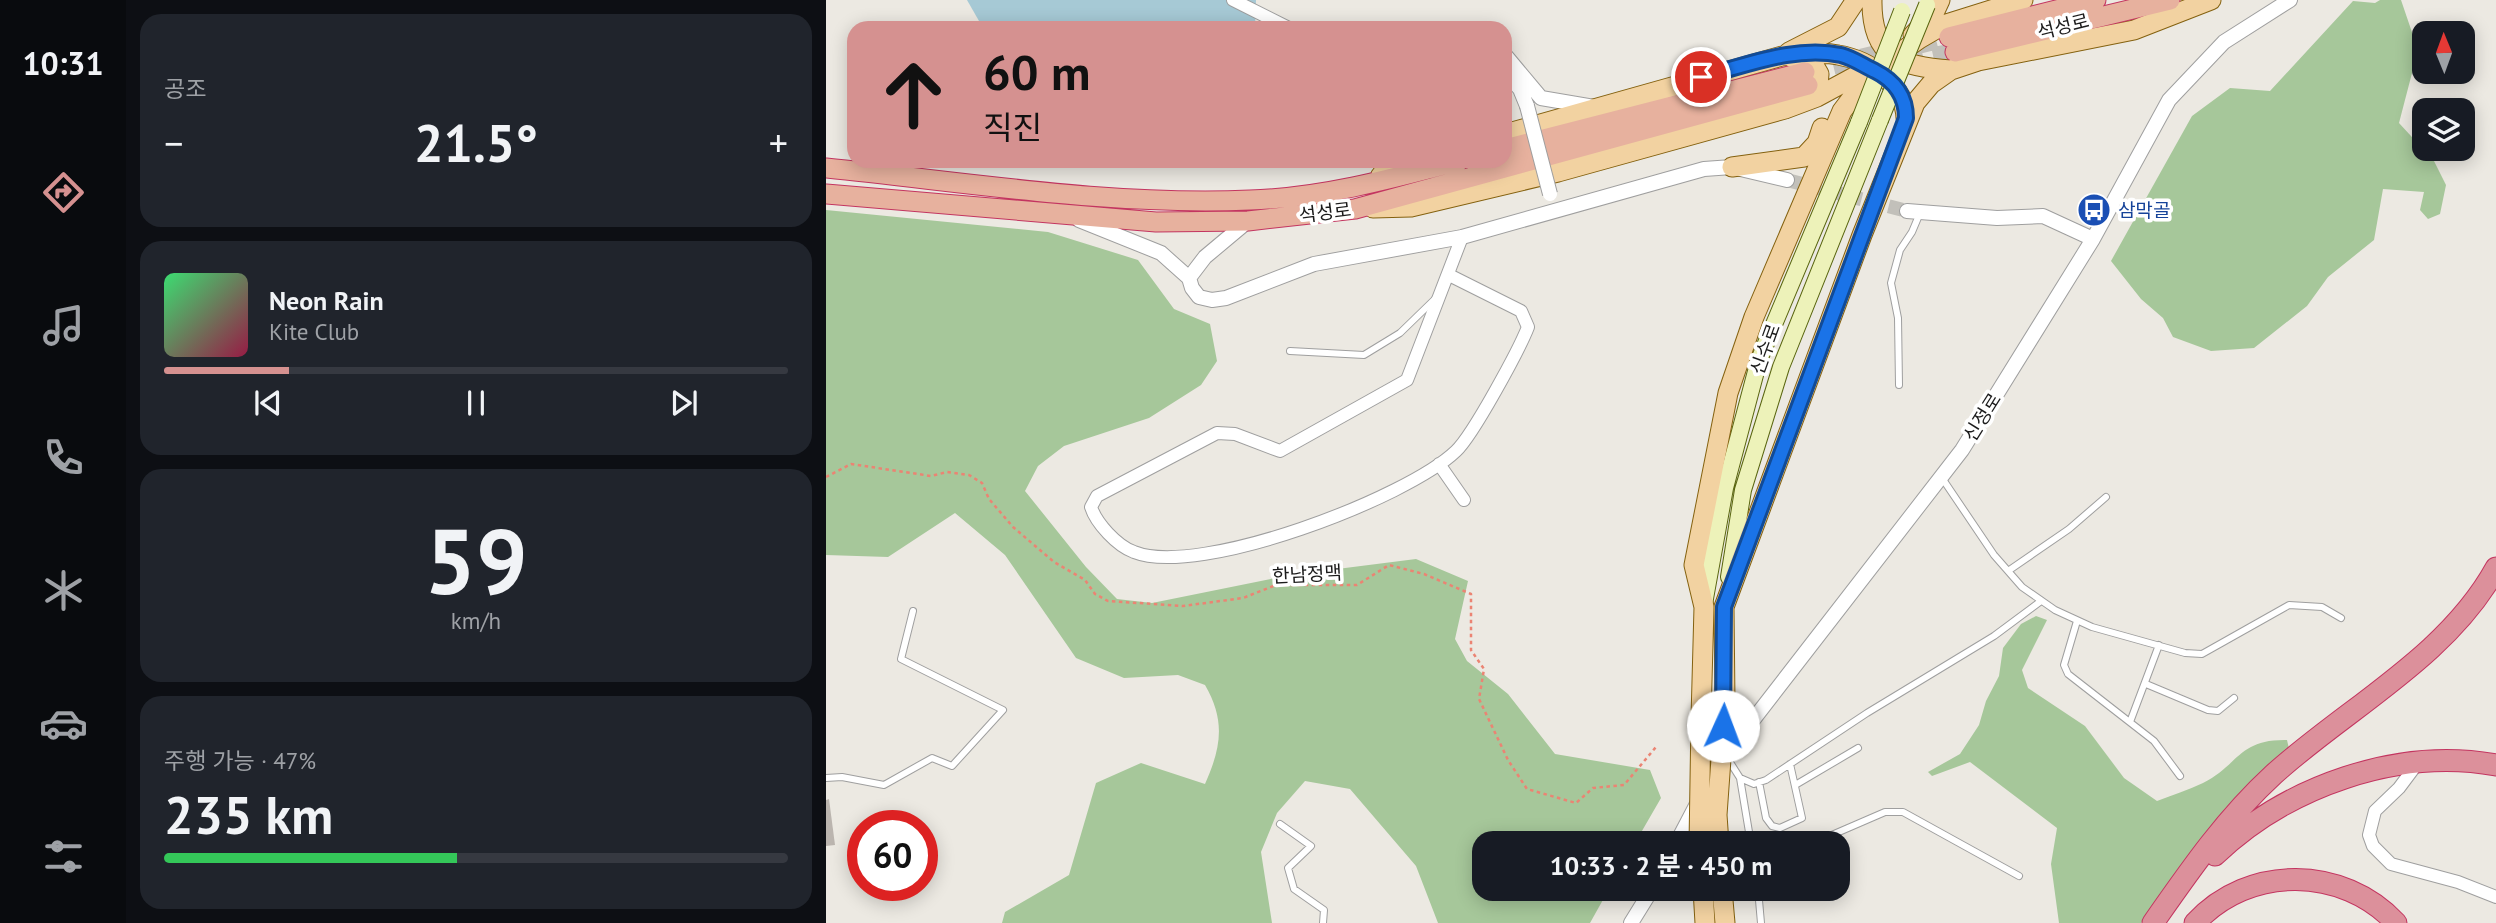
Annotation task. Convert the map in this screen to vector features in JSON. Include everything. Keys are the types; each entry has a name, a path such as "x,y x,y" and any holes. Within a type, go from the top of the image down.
{"highway":[{"name":"석성로","path":"1950,46 2096,0"},
{"name":"석성로","path":"1950,46 2170,0"},
{"name":"석성로","path":"1512,166 1810,85"},
{"path":"1512,148 1810,85"},
{"name":"석성로","path":"826,168 1163,200 1252,200 1356,187 1431,168"},
{"name":"석성로","path":"826,194 1156,222 1248,221 1354,209 1505,168"},
{"path":"2156,918 2191,866 2245,802 2445,633 2496,568"},
{"path":"2156,918 2230,840 2264,816 2300,796 2378,769 2417,764 2476,762 2496,765"},
{"path":"2196,923 2241,890 2295,878 2314,879 2351,890 2382,909 2396,923"}],"main road":[{"path":"1512,132 1782,55 1838,27 1856,0"},
{"path":"1872,0 1878,41 1906,65 1950,46 2023,0"},
{"path":"1978,61 1950,46 1944,46 1955,59 1978,61 2134,30 2211,0"},
{"path":"1704,607 1694,565 1728,393 1754,317 1842,111 1872,70 1926,23 1932,2"},
{"name":"신수로","path":"1718,831 1725,703 1724,607 1744,490 1781,367 1880,120 1932,2"},
{"name":"신수로","path":"1699,831 1704,607 1725,488 1759,360 1859,122 1904,6"},
{"path":"1893,54 1950,46"},
{"path":"1724,607 1906,118 1914,103 1931,84 1950,46"},
{"path":"1782,55 1839,55 1872,70 1899,90 1906,103 1906,118"},
{"path":"1354,209 1411,207 1558,173 1785,109 1819,74 1812,62 1782,55"},
{"path":"1810,85 1872,70"},
{"path":"1785,109 1815,116 1825,134 1822,163"},
{"path":"1732,167 1804,157 1817,143 1822,127"},
{"path":"1356,187 1399,168"},
{"path":"1704,901 1705,923"},
{"path":"1723,901 1725,923"}],"street":[{"path":"1233,0 1275,21"},
{"name":"신정로","path":"1683,831 1725,755 1962,450 2093,239 2169,100 2224,42 2290,0"},
{"path":"1512,63 1541,98 1594,107"},
{"path":"1512,80 1520,89 1527,106 1556,213"},
{"path":"1068,215 1161,253 1189,278 1199,297 1212,300 1226,298 1314,264 1462,237 1556,213 1704,169 1732,167 1787,180"},
{"path":"1913,212 1997,218 2043,216 2093,239"},
{"path":"1189,278 1205,257 1248,221"},
{"path":"1449,275 1521,312 1528,327 1474,426 1458,450 1439,464 1404,485 1351,508 1262,542 1220,553 1155,557 1133,552 1094,515 1091,507 1097,496 1217,433 1235,435 1280,451 1390,392 1407,380 1462,237"},
{"path":"1439,464 1464,500"},
{"path":"2417,764 2399,788 2375,811 2369,835 2373,846 2391,864 2405,870 2458,882 2496,897"},
{"path":"1631,923 1645,901"}],"lane":[{"path":"1899,385 1898,318 1891,283 1900,250 1913,232 1913,212"},
{"path":"1290,351 1364,355 1400,333 1419,311 1441,294"},
{"path":"1941,476 1961,508 2022,587 2077,621 2185,653 2202,654 2288,604 2322,607 2341,618"},
{"path":"2008,571 2069,529 2106,497"},
{"path":"1740,778 1759,782 1790,764 1994,636 2041,601"},
{"path":"826,778 842,776 884,785 932,758 953,765 1003,709 901,659 913,611"},
{"path":"2077,621 2064,666 2068,674 2154,741 2180,776"},
{"path":"2130,722 2159,645"},
{"path":"2146,684 2208,710 2218,710 2234,698"},
{"path":"1797,784 1858,748"},
{"path":"1725,755 1740,778 1749,831"},
{"path":"1759,782 1766,818 1772,826 1780,828 1802,818 1797,784 1790,764"},
{"path":"1841,831 1885,812 1903,812 2018,876"},
{"path":"1280,824 1311,846 1288,868 1294,889 1324,910 1323,923"},
{"path":"1759,901 1761,923"}],"path":[{"name":"한남정맥","path":"826,477 851,464 931,476 947,472 970,475 982,483 989,499 1013,527 1054,562 1085,580 1095,594 1108,601 1183,606 1243,598 1276,585 1357,585 1389,565 1424,574 1471,594 1471,650 1484,669 1479,699 1508,760 1527,789 1576,803 1593,788 1624,785 1656,747"}],"green space":[{"path":"2380,0 2401,0 2412,32 2412,73 2399,123 2412,137 2412,161 2434,161 2446,185 2440,214 2428,219 2420,210 2424,192 2383,189 2374,240 2328,277 2307,306 2254,348 2211,351 2173,337 2163,318 2141,299 2111,261 2192,116 2230,88 2270,91 2353,1 2375,3"},
{"path":"826,210 1048,232 1138,260 1174,309 1210,324 1217,361 1201,385 1149,418 1064,446 1038,466 1025,491 1086,567 1117,599 1152,603 1290,575 1416,559 1468,581 1455,639 1467,661 1508,694 1555,754 1650,770 1661,798 1642,831 1472,831 1472,901 1602,901 1590,923 1438,923 1416,866 1350,789 1305,781 1277,813 1261,852 1272,923 1002,923 1005,912 1069,875 1096,783 1141,763 1205,784 1215,758 1219,734 1212,698 1205,685 1178,675 1124,678 1076,658 1005,555 955,513 888,557 826,555"},
{"path":"2036,616 2047,620 2022,670 2028,688 2085,726 2124,778 2157,801 2203,783 2248,748 2271,741 2287,740 2290,753 2210,835 2141,923 2059,923 2051,864 2057,828 1970,762 1932,776 1928,772 1960,754 1979,725 1986,701 1999,676 2003,648 2021,624"}],"water":[{"path":"967,0 1256,0 1255,21 979,21"}],"building":[{"path":"829,799 835,845 826,846 826,800"}],"tunnel":[{"path":"1805,72 1949,37"},
{"path":"1905,63 1955,52"},
{"path":"1787,180 1907,211"}],"place":[{"name":"삼막골","path":"2094,210"}],"route":[{"path":"1701,77 1782,55 1839,55 1882,75 1899,90 1906,103 1906,118 1724,607 1723,726"}]}
